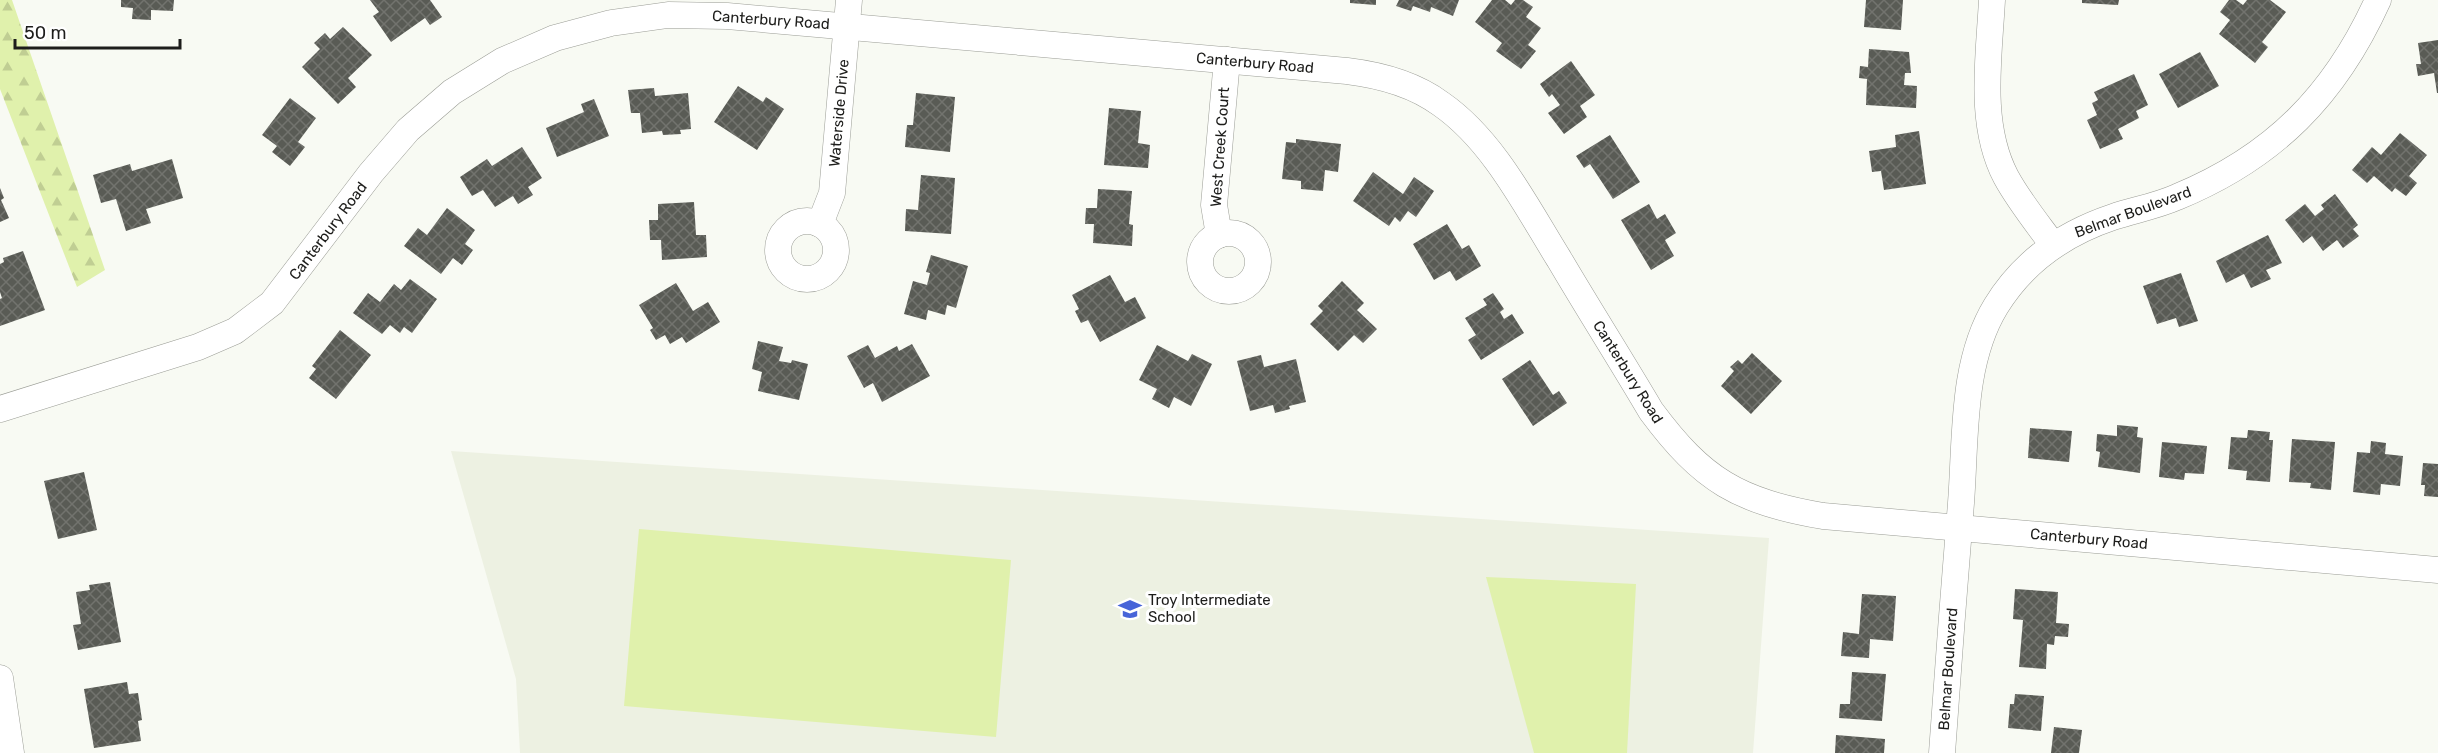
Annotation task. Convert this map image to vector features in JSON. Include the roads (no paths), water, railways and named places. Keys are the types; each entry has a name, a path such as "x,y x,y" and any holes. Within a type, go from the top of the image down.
{"street":[{"name":"Waterside Drive","path":"820,224 832,193 849,0"},
{"path":"1992,0 1988,72 1989,114 1997,153 2006,176 2053,245"},
{"name":"Belmar Boulevard","path":"1942,753 1968,406 1979,345 1996,306 2015,280 2053,245 2084,228 2174,198 2204,185 2233,170 2281,136 2315,102 2344,65 2378,0"},
{"name":"Canterbury Road","path":"0,409 198,347 235,332 272,303 371,173 408,130 452,92 501,61 566,35 611,22 668,15 727,16 1368,74 1423,93 1441,103 1485,144 1651,411 1684,453 1711,477 1739,494 1780,508 1823,516 2438,570"},
{"name":"West Creek Court","path":"1219,234 1214,205 1227,60"},
{"path":"0,678 11,753"}],"place":[{"name":"Troy Intermediate School","path":"1130,609"}]}
